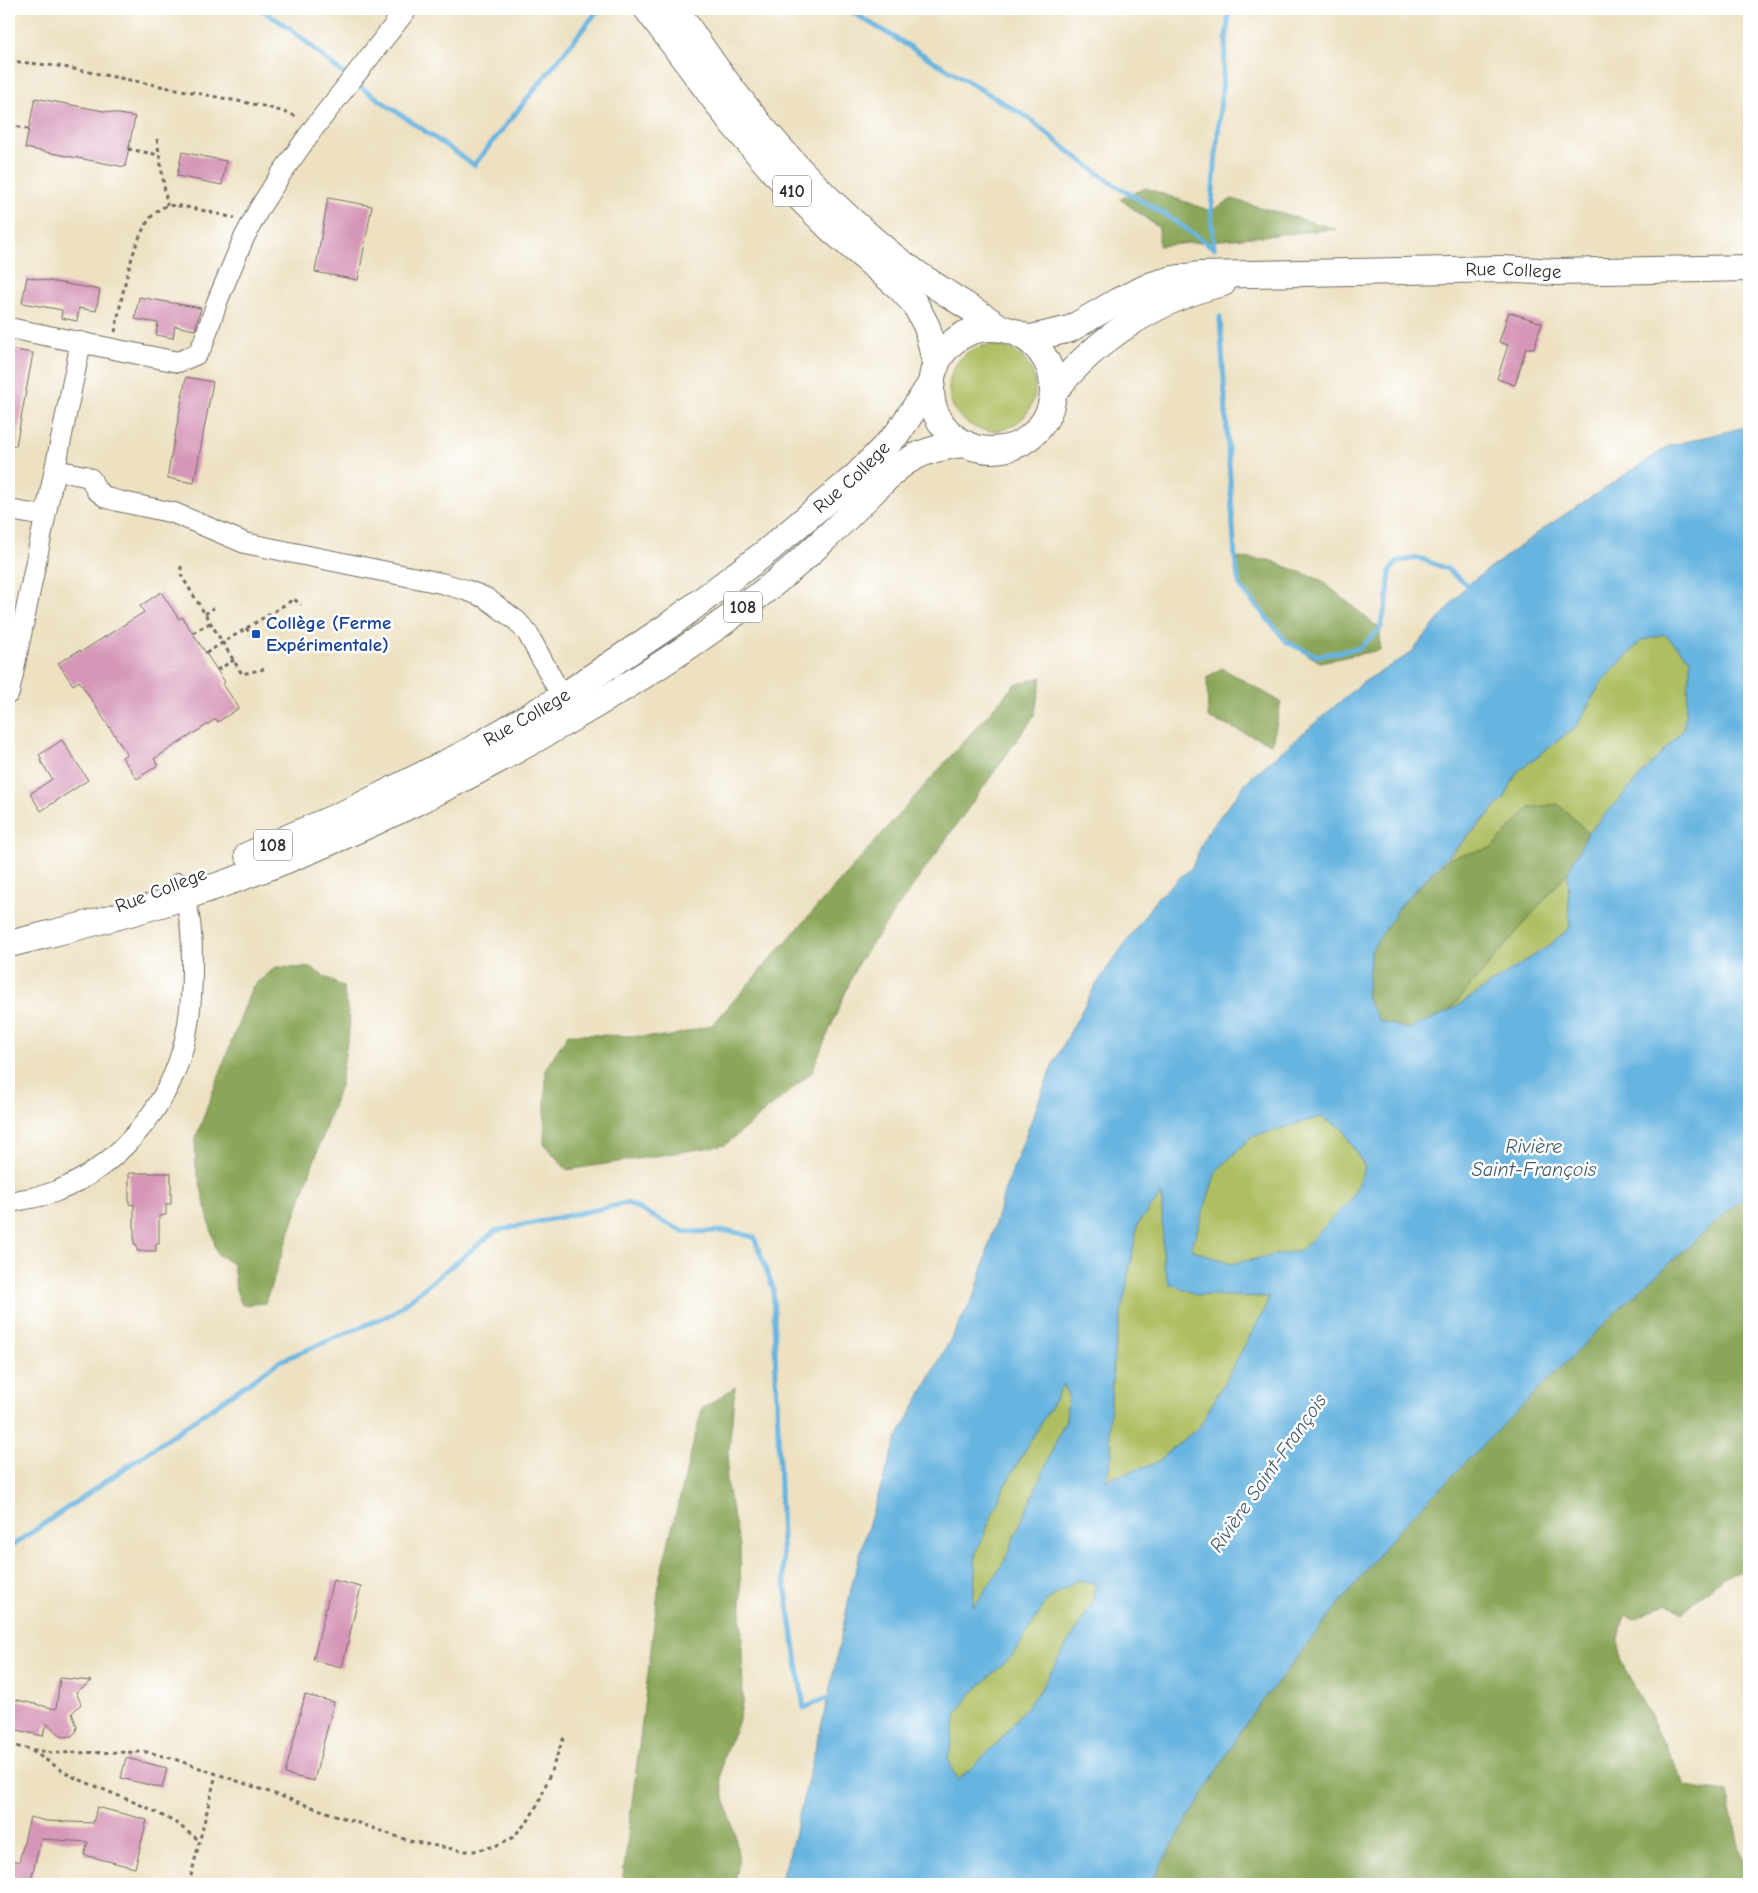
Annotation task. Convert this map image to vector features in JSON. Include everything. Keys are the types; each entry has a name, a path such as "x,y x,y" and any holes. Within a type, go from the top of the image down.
{"main road":[{"name":"410","path":"647,9 732,123 773,171 832,230 899,287 914,304 925,321 930,334 934,374"},
{"name":"410","path":"676,9 714,67 751,114 820,191 888,252 916,273 1002,328"},
{"name":"Rue College","path":"1027,339 1070,329 1125,297 1167,281 1211,274 1502,269 1556,272 1749,268"},
{"name":"Rue College","path":"1053,393 1073,369 1090,353 1138,318 1175,300 1219,284 1278,273"},
{"name":"Rue College","path":"182,890 288,838 362,806 462,755 562,697 668,626 725,584 856,476 904,425 934,374 945,350 961,336 980,329 1002,328 1015,332 1027,339 1042,354 1049,366 1053,393 1050,407 1044,420 1026,439 1000,449 979,448 966,444 950,432 941,421 933,402 934,374"},
{"name":"Rue College","path":"9,944 182,890 260,870 344,835 436,792 542,736 640,678 724,621 762,594 826,539 893,472 907,461 934,449 966,444"}],"lane":[{"path":"9,328 178,362 197,354 203,344 217,302 252,222 281,174 313,129 407,9"},
{"path":"9,693 81,342"},
{"path":"55,470 91,479 96,490 107,498 174,513 245,543 442,583 486,598 504,610 528,634 562,697"},
{"path":"9,510 45,516"},
{"path":"9,1202 56,1192 88,1176 120,1150 148,1118 168,1087 182,1052 192,992 192,926 182,890"}],"path":[{"path":"9,61 58,66 268,107 298,116 313,129"},
{"path":"9,126 28,129"},
{"path":"157,139 167,206"},
{"path":"128,148 159,154"},
{"path":"112,348 138,238 147,220 156,210 167,206 178,206 252,222"},
{"path":"181,566 181,575 242,674 264,669"},
{"path":"206,653 294,599 301,605"},
{"path":"205,614 214,608"},
{"path":"193,633 210,623"},
{"path":"246,628 251,635 256,634"},
{"path":"217,670 234,660"},
{"path":"9,1745 52,1753 148,1752 410,1841 463,1851 474,1851 495,1846 512,1838 528,1821 540,1800 564,1737"},
{"path":"29,1750 71,1776 148,1808 176,1823 200,1841"},
{"path":"189,1884 216,1774"}],"green space":[{"path":"1146,188 1211,211 1232,199 1336,229 1159,246 1159,228 1120,199"},
{"path":"984,345 1000,345 1009,348 1023,357 1032,371 1035,388 1032,405 1023,419 1009,428 1000,431 984,431 968,424 956,412 949,396 949,380 956,364 968,352"},
{"path":"1235,558 1269,560 1321,580 1380,629 1380,650 1320,662 1287,642 1240,586"},
{"path":"1664,634 1691,658 1684,729 1588,833 1558,804 1529,808 1492,848 1448,858 1504,799 1517,772 1577,726 1600,684 1641,641"},
{"path":"1222,668 1281,702 1272,744 1208,718 1207,677"},
{"path":"1042,677 1034,716 858,963 811,1073 725,1145 567,1170 544,1144 546,1068 568,1034 667,1037 712,1025 1014,685"},
{"path":"1558,804 1588,833 1568,872 1448,1012 1408,1029 1379,1021 1366,997 1371,950 1402,903 1448,858 1492,848 1529,808"},
{"path":"1568,872 1570,928 1547,947 1448,1012"},
{"path":"276,967 310,968 343,987 350,1023 340,1086 265,1303 242,1305 236,1290 233,1264 217,1254 196,1167 195,1140 252,987"},
{"path":"1321,1117 1342,1128 1365,1168 1351,1200 1301,1250 1230,1264 1191,1249 1216,1172 1251,1137"},
{"path":"1749,1192 1749,1567 1723,1577 1683,1613 1667,1603 1635,1619 1624,1615 1619,1641 1620,1659 1686,1786 1727,1792 1743,1862 1749,1864 1749,1884 1149,1884 1249,1718 1397,1531 1621,1307"},
{"path":"1162,1194 1163,1264 1198,1295 1269,1297 1264,1311 1200,1426 1156,1463 1106,1480 1112,1455 1109,1428 1114,1353 1138,1223"},
{"path":"1064,1384 1068,1396 1066,1419 1003,1564 973,1609 976,1553 1005,1485"},
{"path":"735,1387 726,1482 740,1546 743,1700 738,1723 722,1764 721,1778 737,1845 737,1872 733,1884 622,1884 660,1576 702,1409"},
{"path":"1077,1580 1095,1583 1093,1602 1040,1690 997,1744 958,1780 948,1759 957,1713 971,1694 1013,1655 1047,1601"}],"water":[{"name":"Rivière Saint-François","path":"1749,426 1749,1192 1621,1307 1397,1531 1249,1718 1149,1884 778,1884 790,1852 828,1698 853,1580 869,1523 897,1439 976,1292 1004,1192 1053,1064 1095,986 1157,898 1192,867 1207,833 1248,780 1362,683 1411,653 1467,585 1546,527 1669,446","holes":["1664,634 1691,659 1684,729 1588,833 1568,872 1570,928 1547,947 1448,1012 1408,1029 1379,1021 1366,997 1371,951 1402,903 1504,799 1517,772 1577,726 1600,684 1641,641","1321,1117 1342,1128 1365,1167 1351,1200 1301,1250 1230,1264 1191,1249 1216,1172 1251,1137","1162,1194 1163,1264 1169,1283 1198,1295 1269,1297 1264,1311 1200,1426 1156,1463 1106,1480 1112,1455 1109,1428 1114,1353 1138,1223","1064,1384 1068,1396 1066,1419 1003,1564 973,1608 976,1553 1005,1485","1077,1580 1095,1583 1093,1602 1040,1690 997,1744 958,1780 948,1759 957,1713 971,1694 1013,1655 1047,1601"]}],"building":[{"path":"35,98 135,117 125,167 25,148"},
{"path":"182,152 226,161 222,185 177,176"},
{"path":"328,198 372,206 358,280 315,272"},
{"path":"27,277 100,290 96,311 79,308 77,321 61,318 62,310 22,303"},
{"path":"139,297 201,308 195,330 175,326 173,338 156,335 158,323 135,319"},
{"path":"1509,312 1542,323 1534,348 1526,348 1515,385 1497,379 1508,345 1499,342"},
{"path":"9,349 33,353 16,446 9,445"},
{"path":"186,377 213,382 194,483 167,478"},
{"path":"161,592 179,619 182,617 225,682 223,684 239,708 218,722 216,719 154,759 158,765 137,779 122,757 127,754 79,681 73,685 58,663 80,650 81,652 144,612 140,606"},
{"path":"62,740 88,780 41,811 30,794 52,779 40,760 42,759 39,755"},
{"path":"129,1173 171,1173 171,1204 166,1204 166,1215 159,1216 159,1244 156,1244 156,1251 137,1251 137,1245 134,1244 134,1205 129,1204"},
{"path":"333,1580 361,1587 342,1667 313,1660"},
{"path":"60,1678 92,1681 76,1692 81,1704 72,1713 77,1727 76,1732 72,1736 63,1737 46,1723 43,1736 9,1728 9,1698 56,1709"},
{"path":"305,1695 334,1702 314,1781 285,1774"},
{"path":"126,1758 167,1768 162,1788 121,1778"},
{"path":"97,1807 147,1820 135,1868 84,1855 88,1842 41,1839 30,1884 9,1884 9,1859 19,1862 30,1817 46,1821 93,1823"}],"waterway":[{"path":"260,9 291,29 348,78"},
{"path":"355,83 474,165 599,9"},
{"path":"847,9 1027,117 1067,150 1116,186 1166,215 1214,248"},
{"path":"1214,248 1211,212 1229,9"},
{"path":"1220,317 1235,558 1240,586 1287,642 1317,656 1360,648 1380,629 1387,602 1390,571 1398,561 1419,558 1447,569 1471,588"},
{"path":"9,1548 280,1361 392,1314 495,1231 627,1203 684,1232 730,1231 754,1237 773,1288 783,1571 804,1708 832,1696"}],"place":[{"name":"Collège (Ferme Expérimentale)","path":"256,634"}]}
